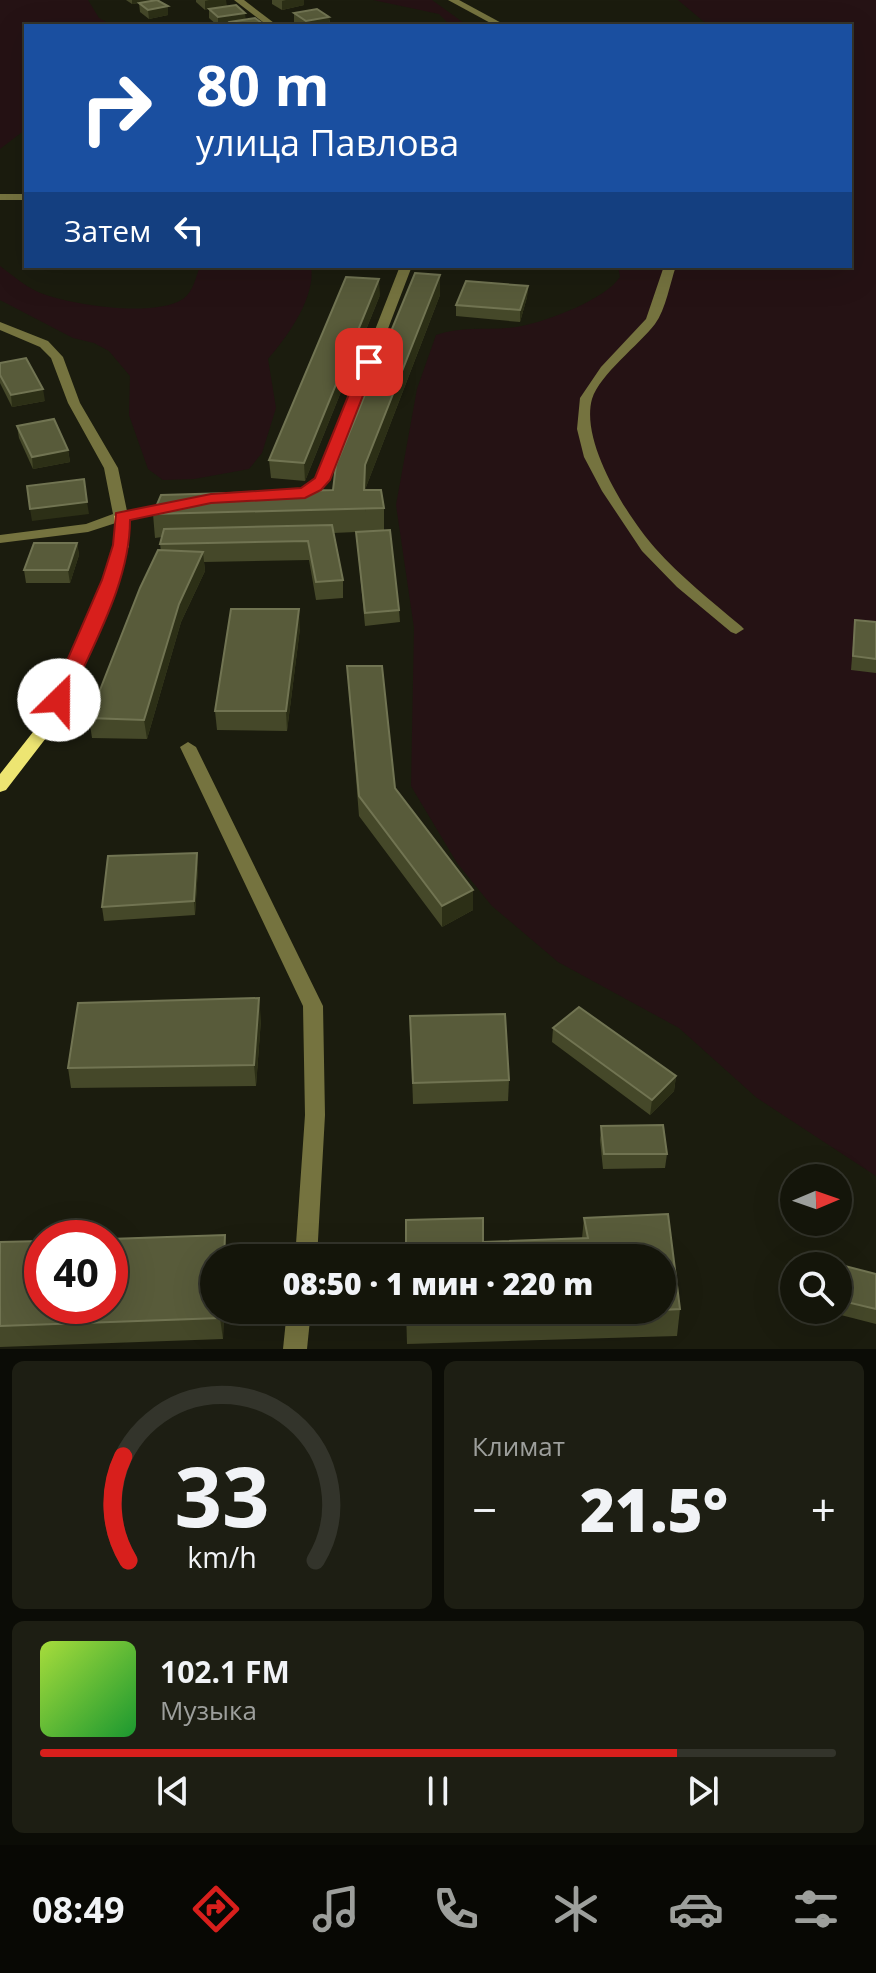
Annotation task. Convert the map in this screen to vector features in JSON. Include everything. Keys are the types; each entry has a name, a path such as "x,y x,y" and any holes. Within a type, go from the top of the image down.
{"street":[{"path":"238,0 271,24"},
{"path":"452,0 499,24"},
{"path":"0,197 24,197"},
{"path":"273,495 305,493 323,480 405,268"},
{"path":"669,268 652,320 605,370 586,398 584,429 597,468 647,548 682,584 736,629"},
{"path":"0,326 44,344 57,357 74,403 111,468 121,516 122,545 111,580 59,700 40,734 0,786"},
{"path":"0,539 88,528 121,516 196,501"},
{"path":"188,747 313,1006 315,1115 307,1244"},
{"path":"295,1349 298,1324"}],"shaded area":[{"path":"0,0 88,0 99,18 110,24 24,24 24,131 0,149"},
{"path":"373,0 432,0 465,24 449,24 439,14"},
{"path":"678,0 876,0 876,1176 757,1098 679,1028 558,962 492,906 457,863 411,786 414,628 396,505 417,389 436,335 458,330 522,326 561,314 590,301 613,285 620,277 618,268 852,268 852,24 707,24"},
{"path":"0,266 26,286 50,296 88,305 132,309 170,305 183,299 192,288 199,268 311,268 309,290 299,316 268,359 276,408 262,453 249,469 194,479 163,480 148,469 129,415 130,376 109,351 94,343 73,338 0,300"}],"building":[{"path":"157,0 168,6 148,10 139,3"},
{"path":"236,5 245,13 218,17 209,9"},
{"path":"317,9 329,17 306,21 294,13"},
{"path":"255,18 263,24 232,24 230,22"},
{"path":"415,273 440,275 365,465 364,490 381,490 384,508 153,514 161,495 333,490 336,465"},
{"path":"346,277 379,279 304,463 269,460"},
{"path":"466,281 528,286 520,310 456,305"},
{"path":"26,358 43,389 11,395 0,375 0,363"},
{"path":"54,419 68,450 32,457 17,426"},
{"path":"84,479 87,502 30,509 27,486"},
{"path":"332,525 343,580 316,582 308,541 160,544 164,529"},
{"path":"390,530 399,610 365,613 356,532"},
{"path":"34,543 77,543 68,570 24,570"},
{"path":"158,550 203,552 179,604 144,720 89,718 140,588"},
{"path":"231,609 299,609 286,711 215,711"},
{"path":"855,620 876,622 876,659 853,656"},
{"path":"347,666 382,666 395,788 473,890 442,906 359,796"},
{"path":"197,853 194,901 102,907 108,856"},
{"path":"259,998 254,1065 68,1068 78,1003"},
{"path":"579,1007 676,1076 652,1100 553,1028"},
{"path":"505,1014 509,1080 413,1083 410,1016"},
{"path":"663,1125 667,1154 604,1154 601,1126"},
{"path":"668,1214 672,1244 406,1244 406,1220 483,1218 483,1242 588,1238 584,1218"},
{"path":"225,1235 225,1244 200,1244 200,1319 128,1321 128,1238"},
{"path":"24,1241 24,1324 55,1324 0,1326 0,1242"},
{"path":"852,1268 876,1274 876,1309 852,1303"},
{"path":"676,1277 680,1309 676,1309"}],"route":[{"path":"59,700 111,580 122,545 121,516 211,498 305,493 316,487 323,480 369,362"}]}
